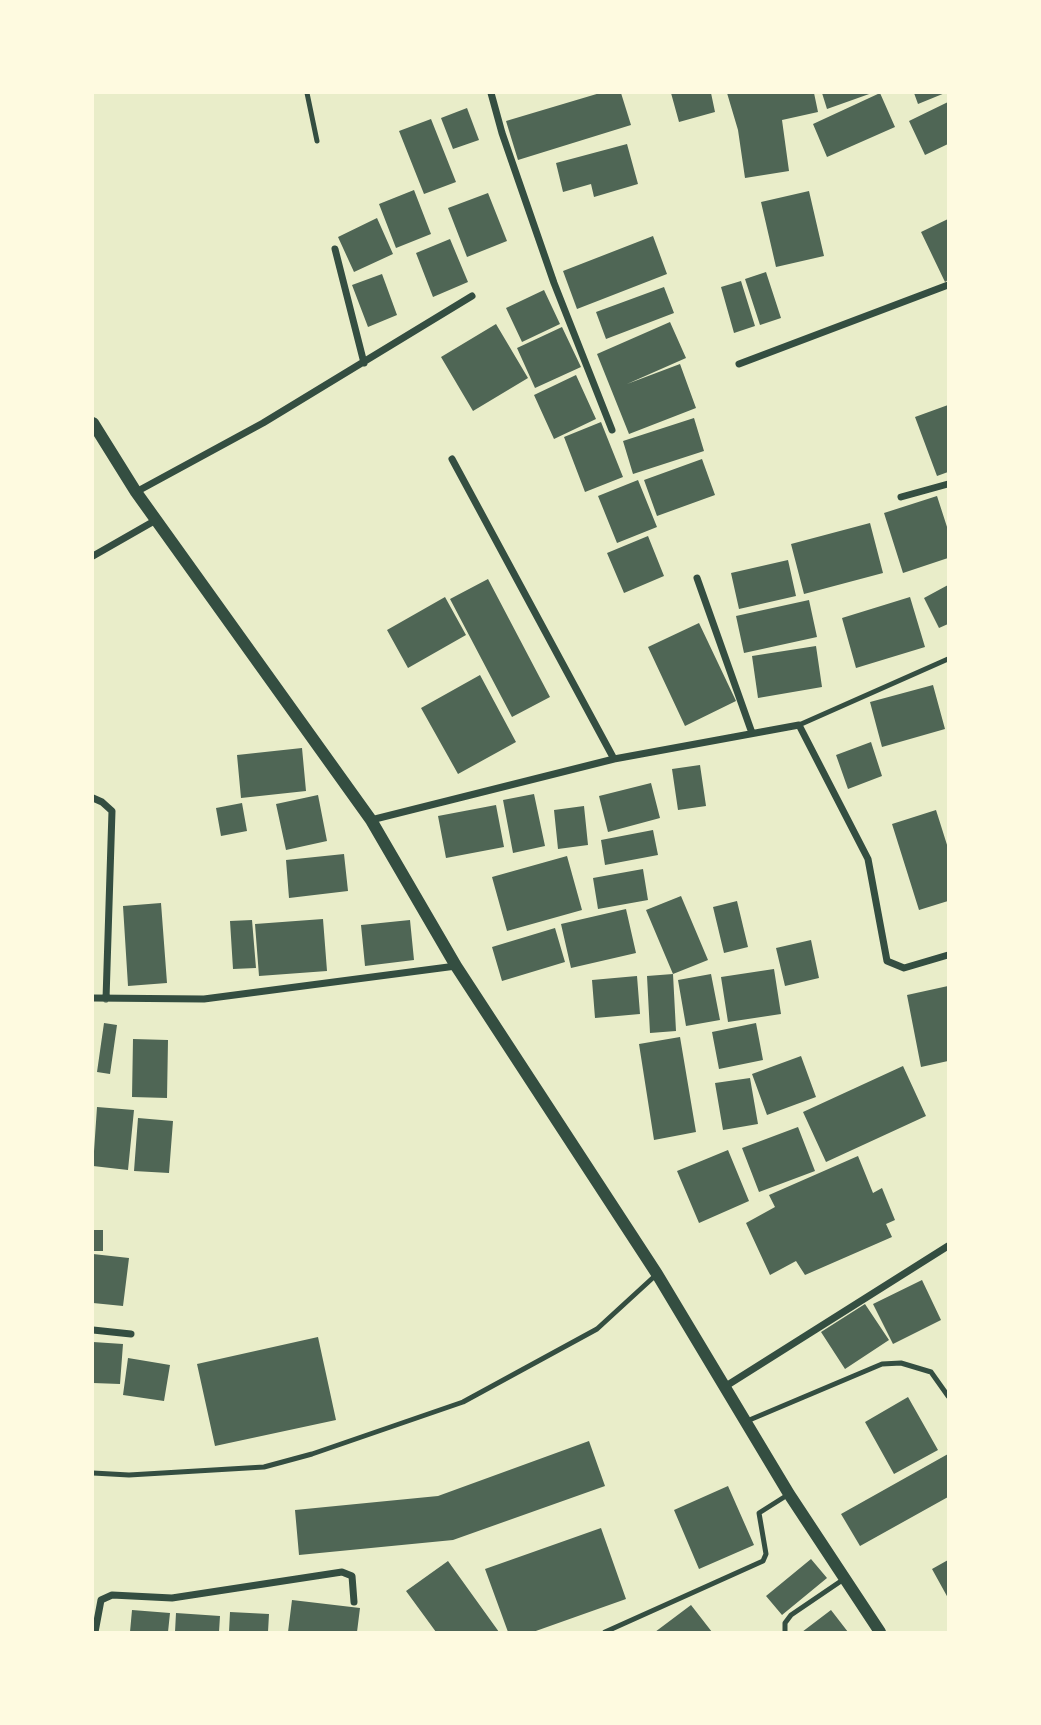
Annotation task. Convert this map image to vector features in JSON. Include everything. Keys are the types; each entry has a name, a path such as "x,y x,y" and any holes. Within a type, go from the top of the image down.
{"street":[{"path":"491,93 554,283 612,430"},
{"path":"335,249 364,363"},
{"path":"739,364 948,285"},
{"path":"136,492 364,363 472,296"},
{"path":"93,423 136,492 371,820 456,966 657,1274 789,1494 880,1632"},
{"path":"452,459 614,759"},
{"path":"901,497 948,484"},
{"path":"93,556 156,520"},
{"path":"697,578 752,733"},
{"path":"371,820 614,759 799,724 868,859 887,961 904,968 948,955"},
{"path":"93,798 112,811 106,999"},
{"path":"93,998 204,999 456,966"},
{"path":"726,1386 948,1246"},
{"path":"93,1330 131,1334"},
{"path":"95,1632 101,1600 112,1595 173,1598 342,1572 352,1576 354,1602"}],"lane":[{"path":"307,93 317,141"},
{"path":"799,724 948,659"},
{"path":"93,1473 129,1475 264,1466 312,1454 463,1402 597,1329 657,1274"},
{"path":"747,1421 881,1364 901,1363 931,1373 948,1396"},
{"path":"605,1632 763,1561 766,1554 759,1513 789,1494"},
{"path":"785,1632 785,1623 791,1615 844,1579"}],"building":[{"path":"600,93 621,93 631,125 518,160 506,121"},
{"path":"671,93 711,93 715,112 679,122"},
{"path":"727,93 814,93 818,112 782,120 789,171 745,178 738,130"},
{"path":"822,93 872,93 827,109"},
{"path":"880,93 895,127 827,157 813,124"},
{"path":"914,93 945,93 918,104"},
{"path":"948,102 948,144 925,155 909,121"},
{"path":"467,108 479,140 453,149 441,118"},
{"path":"431,119 456,182 424,194 399,131"},
{"path":"627,144 638,184 594,197 591,184 563,192 556,163"},
{"path":"414,190 431,234 396,248 379,204"},
{"path":"809,191 824,256 776,267 761,202"},
{"path":"488,193 507,241 467,257 448,208"},
{"path":"377,218 393,254 354,272 338,237"},
{"path":"948,219 948,280 945,282 921,232"},
{"path":"653,236 667,274 577,309 563,271"},
{"path":"450,239 468,282 433,297 416,253"},
{"path":"766,272 781,318 760,325 745,279"},
{"path":"382,274 397,315 368,327 352,285"},
{"path":"741,281 755,326 734,333 721,287"},
{"path":"664,287 674,313 606,339 596,312"},
{"path":"544,290 560,324 522,342 506,308"},
{"path":"670,322 686,358 627,384 680,364 696,408 629,434 597,354"},
{"path":"496,324 528,378 473,411 441,357"},
{"path":"562,327 581,367 535,388 517,348"},
{"path":"576,375 596,419 554,439 534,395"},
{"path":"948,405 948,472 937,476 915,417"},
{"path":"694,418 704,451 633,474 623,441"},
{"path":"601,422 623,477 585,492 564,437"},
{"path":"702,459 715,495 657,516 644,480"},
{"path":"638,480 657,527 617,543 598,496"},
{"path":"937,496 948,530 948,558 903,573 884,513"},
{"path":"870,523 883,573 804,594 791,544"},
{"path":"648,536 664,576 624,593 607,553"},
{"path":"788,560 796,596 739,609 731,573"},
{"path":"488,579 550,697 512,717 450,599"},
{"path":"948,585 948,624 939,628 924,598"},
{"path":"445,597 466,635 408,668 387,630"},
{"path":"910,597 925,647 856,668 842,618"},
{"path":"809,600 817,637 744,653 736,616"},
{"path":"699,623 736,701 685,726 648,647"},
{"path":"816,646 822,687 758,698 752,656"},
{"path":"480,675 516,742 458,774 421,708"},
{"path":"933,685 945,729 882,747 870,702"},
{"path":"871,742 882,776 848,789 836,755"},
{"path":"302,748 306,791 241,798 237,755"},
{"path":"700,765 706,806 678,810 672,769"},
{"path":"651,783 660,818 608,832 599,796"},
{"path":"534,794 545,846 513,853 503,800"},
{"path":"318,795 327,841 286,850 276,804"},
{"path":"242,803 247,831 221,836 216,808"},
{"path":"496,805 504,847 446,858 438,816"},
{"path":"584,806 588,845 558,849 554,810"},
{"path":"936,810 948,848 948,901 919,910 892,824"},
{"path":"653,830 658,855 605,865 601,840"},
{"path":"344,854 348,891 289,898 286,860"},
{"path":"567,856 582,910 507,931 492,877"},
{"path":"643,869 648,900 598,909 593,878"},
{"path":"681,896 708,960 673,974 646,910"},
{"path":"737,901 748,947 724,953 713,907"},
{"path":"161,903 167,983 128,986 123,906"},
{"path":"626,909 636,953 571,968 561,924"},
{"path":"323,919 327,971 259,976 255,924"},
{"path":"252,920 256,968 233,969 230,921"},
{"path":"410,920 414,960 365,966 361,925"},
{"path":"555,928 565,962 502,981 492,947"},
{"path":"811,940 819,978 785,986 776,948"},
{"path":"774,969 781,1014 728,1022 721,977"},
{"path":"673,974 676,1031 650,1033 647,976"},
{"path":"711,974 720,1020 686,1026 678,980"},
{"path":"637,976 640,1014 595,1018 592,980"},
{"path":"948,986 948,1061 921,1067 907,995"},
{"path":"104,1023 117,1025 110,1074 97,1072"},
{"path":"756,1023 763,1060 719,1069 712,1032"},
{"path":"680,1037 696,1132 654,1140 639,1044"},
{"path":"133,1039 168,1040 167,1098 132,1097"},
{"path":"801,1056 816,1097 767,1115 752,1074"},
{"path":"903,1066 926,1116 826,1162 803,1112"},
{"path":"750,1078 758,1124 723,1130 715,1083"},
{"path":"97,1107 134,1110 128,1170 93,1166"},
{"path":"138,1118 173,1121 169,1173 134,1171"},
{"path":"798,1127 815,1171 759,1192 742,1148"},
{"path":"728,1150 749,1201 699,1223 677,1171"},
{"path":"858,1156 873,1193 882,1188 895,1220 886,1224 892,1237 805,1275 796,1261 770,1275 746,1223 775,1207 769,1195"},
{"path":"93,1230 103,1230 103,1251 93,1251"},
{"path":"93,1254 129,1258 123,1306 93,1303"},
{"path":"922,1280 941,1320 893,1344 873,1304"},
{"path":"865,1304 889,1340 845,1369 821,1332"},
{"path":"318,1337 336,1420 215,1446 197,1364"},
{"path":"93,1342 123,1344 120,1384 93,1383"},
{"path":"128,1358 170,1365 164,1401 123,1395"},
{"path":"908,1397 938,1450 894,1474 865,1422"},
{"path":"589,1441 605,1486 453,1540 299,1555 295,1510 438,1496"},
{"path":"948,1454 948,1497 860,1546 841,1514"},
{"path":"728,1486 754,1545 699,1569 674,1510"},
{"path":"601,1528 626,1599 533,1632 508,1632 485,1569"},
{"path":"811,1559 827,1578 782,1615 766,1596"},
{"path":"948,1560 948,1598 932,1569"},
{"path":"448,1561 499,1632 436,1632 406,1591"},
{"path":"292,1600 360,1608 357,1632 288,1632"},
{"path":"691,1605 712,1632 655,1632"},
{"path":"132,1610 170,1613 168,1632 130,1632"},
{"path":"831,1610 848,1632 802,1632"},
{"path":"230,1612 269,1614 268,1632 229,1632"},
{"path":"176,1613 220,1616 219,1632 175,1632"}]}
